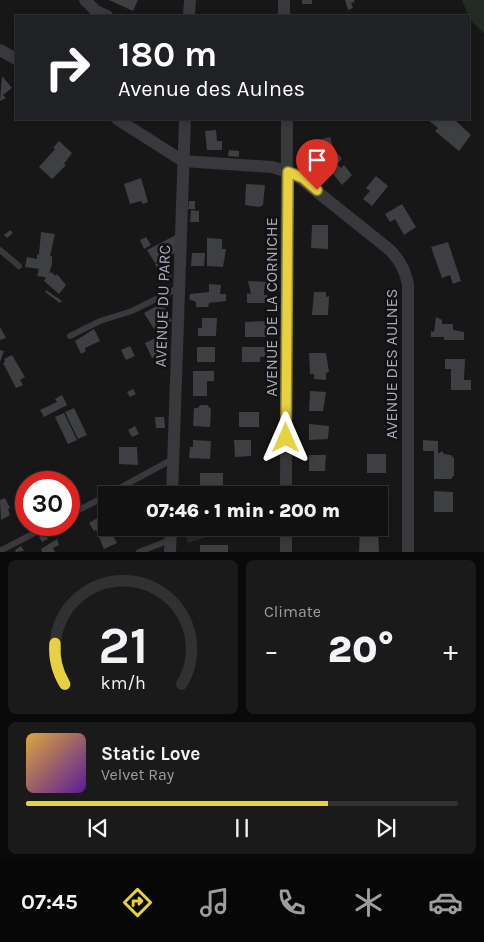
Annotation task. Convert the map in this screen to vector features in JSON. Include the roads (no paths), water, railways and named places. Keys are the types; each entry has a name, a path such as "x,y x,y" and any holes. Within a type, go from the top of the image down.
{"street":[{"path":"85,0 102,14"},
{"path":"189,15 190,0"},
{"path":"284,0 284,15"},
{"path":"119,120 183,160"},
{"name":"AVENUE DU PARC","path":"172,486 185,120"},
{"name":"AVENUE DE LA CORNICHE","path":"286,486 287,120"},
{"name":"AVENUE DES AULNES","path":"183,160 272,167 303,178 390,250 406,271 408,284 408,552"},
{"path":"286,536 286,552"}],"lane":[{"path":"0,250 19,266"},
{"path":"70,336 100,321 132,311 178,288"},
{"path":"124,486 173,459"},
{"path":"80,509 98,500"},
{"path":"0,551 29,536"},
{"path":"139,552 170,540"}]}
